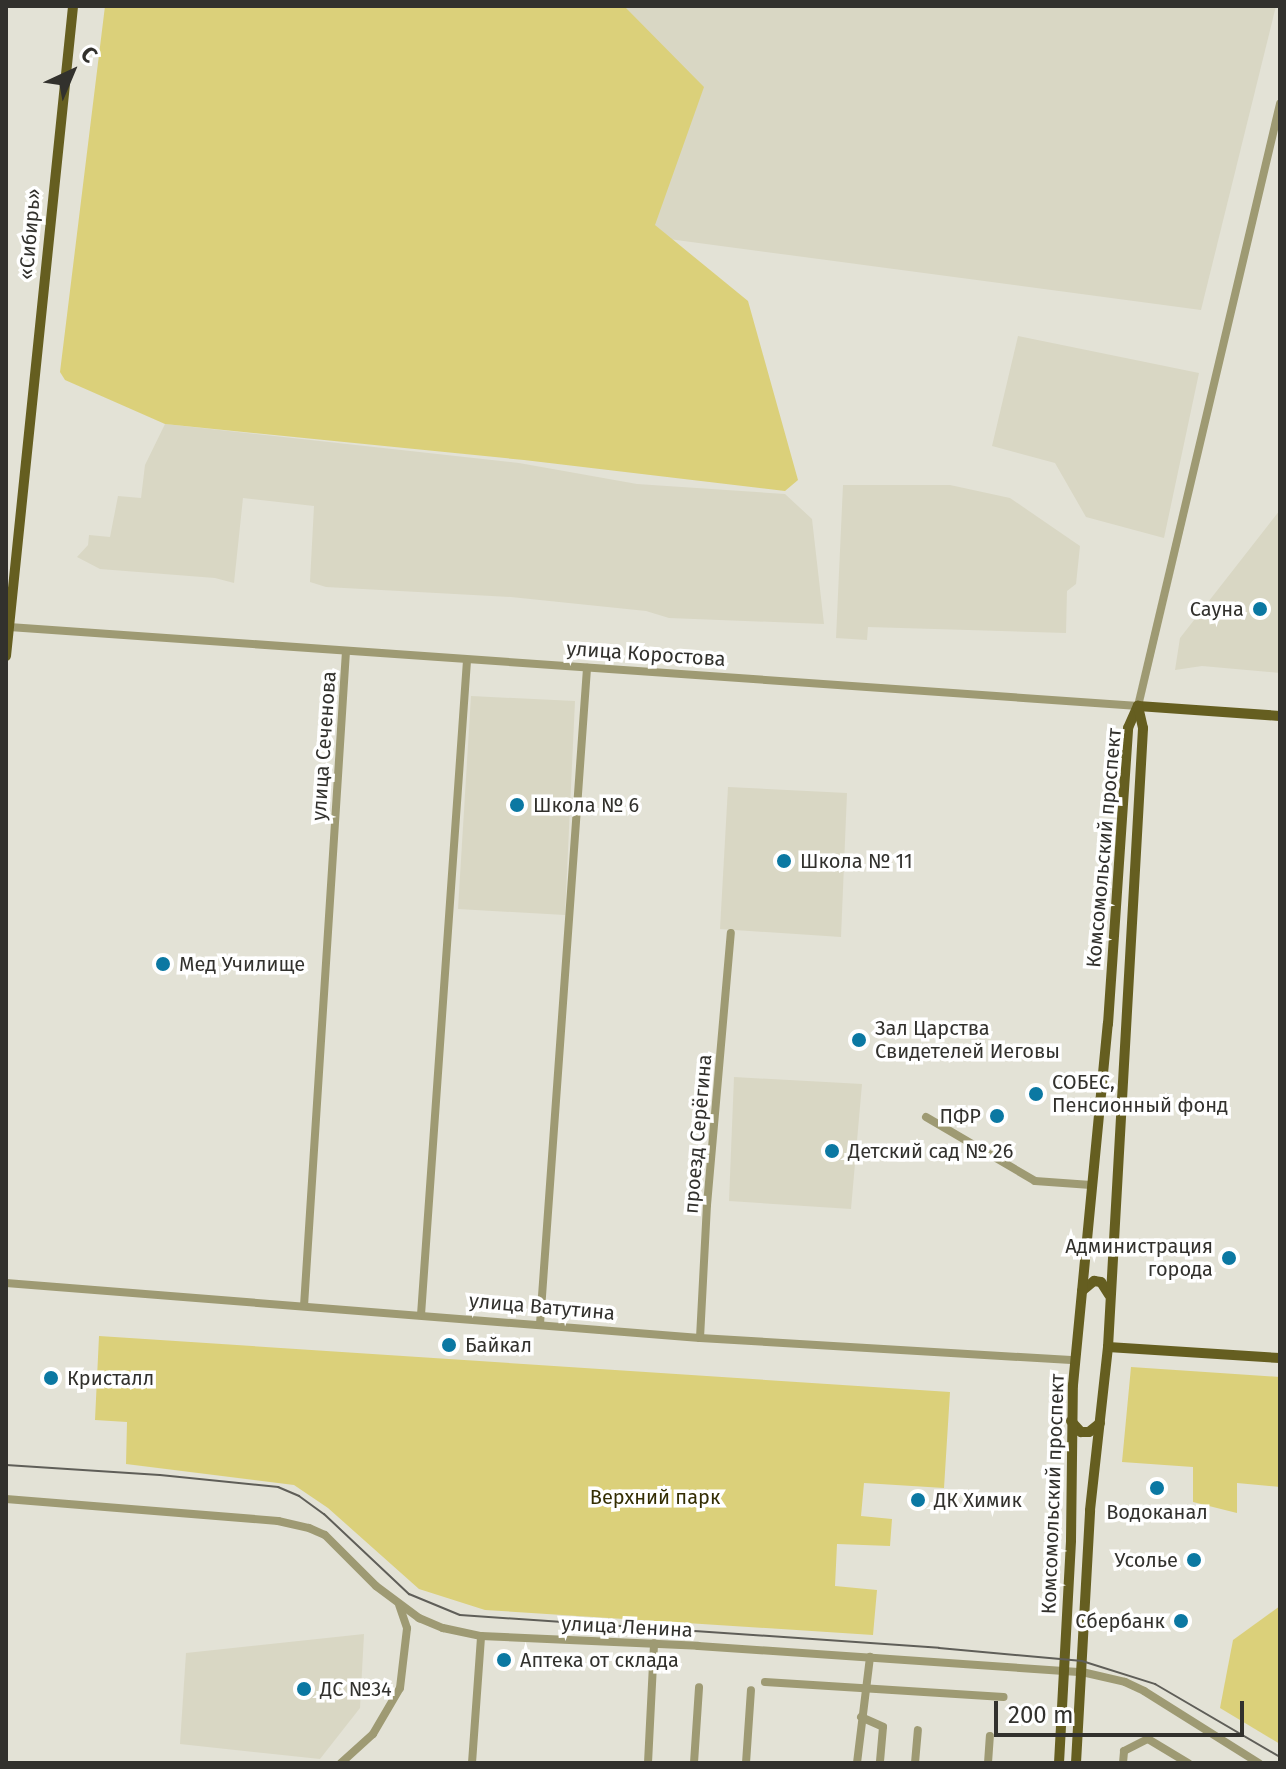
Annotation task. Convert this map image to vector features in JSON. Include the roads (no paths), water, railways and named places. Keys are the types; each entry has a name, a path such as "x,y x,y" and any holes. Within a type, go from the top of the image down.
{"main road":[{"name":"«Сибирь»","path":"6,656 73,6"},
{"name":"улица Коростова","path":"1138,706 1280,716"},
{"name":"Комсомольский проспект","path":"1059,1763 1075,1360 1108,1024 1128,728 1138,706"},
{"name":"Комсомольский проспект","path":"1076,1763 1089,1521 1108,1347 1143,728 1138,706"},
{"path":"1081,1294 1094,1281 1101,1282 1110,1297"},
{"path":"1108,1347 1280,1358"},
{"path":"1071,1421 1081,1432 1089,1432 1100,1422"}],"street":[{"path":"1138,706 1280,104"},
{"name":"улица Коростова","path":"9,627 1138,706"},
{"name":"улица Сеченова","path":"304,1306 346,651"},
{"path":"421,1315 467,660"},
{"path":"540,1324 587,668"},
{"name":"проезд Серёгина","path":"700,1338 707,1205 731,933"},
{"path":"926,1117 1035,1181 1091,1185"},
{"name":"улица Ватутина","path":"6,1283 700,1338 1075,1360"},
{"name":"улица Ленина","path":"6,1499 278,1521 309,1528 325,1535 399,1604 419,1618 443,1628 481,1636 654,1643 1082,1672 1125,1682 1144,1691 1259,1763"},
{"path":"341,1763 373,1734 400,1688 407,1628 399,1604"},
{"path":"472,1763 481,1636"},
{"path":"648,1763 654,1643"},
{"path":"857,1763 870,1657"},
{"path":"765,1682 1004,1697"},
{"path":"694,1763 699,1687"},
{"path":"746,1763 751,1690"},
{"path":"861,1717 883,1727 880,1763"},
{"path":"915,1763 918,1730"},
{"path":"988,1763 990,1736"},
{"path":"1123,1763 1124,1751 1148,1739 1188,1763"}],"tram line":[{"path":"6,1465 160,1475 278,1487 299,1496 324,1514 409,1594 460,1615 939,1648 1082,1661 1155,1684 1280,1757"}],"place":[{"name":"Сауна","path":"1260,609"},
{"name":"Школа № 6","path":"517,805"},
{"name":"Школа № 11","path":"784,861"},
{"name":"Мед Училище","path":"163,964"},
{"name":"Зал Царства Свидетелей Иеговы","path":"859,1040"},
{"name":"СОБЕС, Пенсионный фонд","path":"1036,1094"},
{"name":"ПФР","path":"997,1116"},
{"name":"Детский сад № 26","path":"832,1151"},
{"name":"Администрация города","path":"1229,1258"},
{"name":"Байкал","path":"449,1345"},
{"name":"Кристалл","path":"51,1378"},
{"name":"Водоканал","path":"1157,1488"},
{"name":"ДК Химик","path":"918,1500"},
{"name":"Усолье","path":"1194,1560"},
{"name":"Сбербанк","path":"1181,1621"},
{"name":"Аптека от склада","path":"504,1660"},
{"name":"ДС №34","path":"304,1689"}],"park label":[{"name":"Верхний парк","path":"655,1497"}]}
